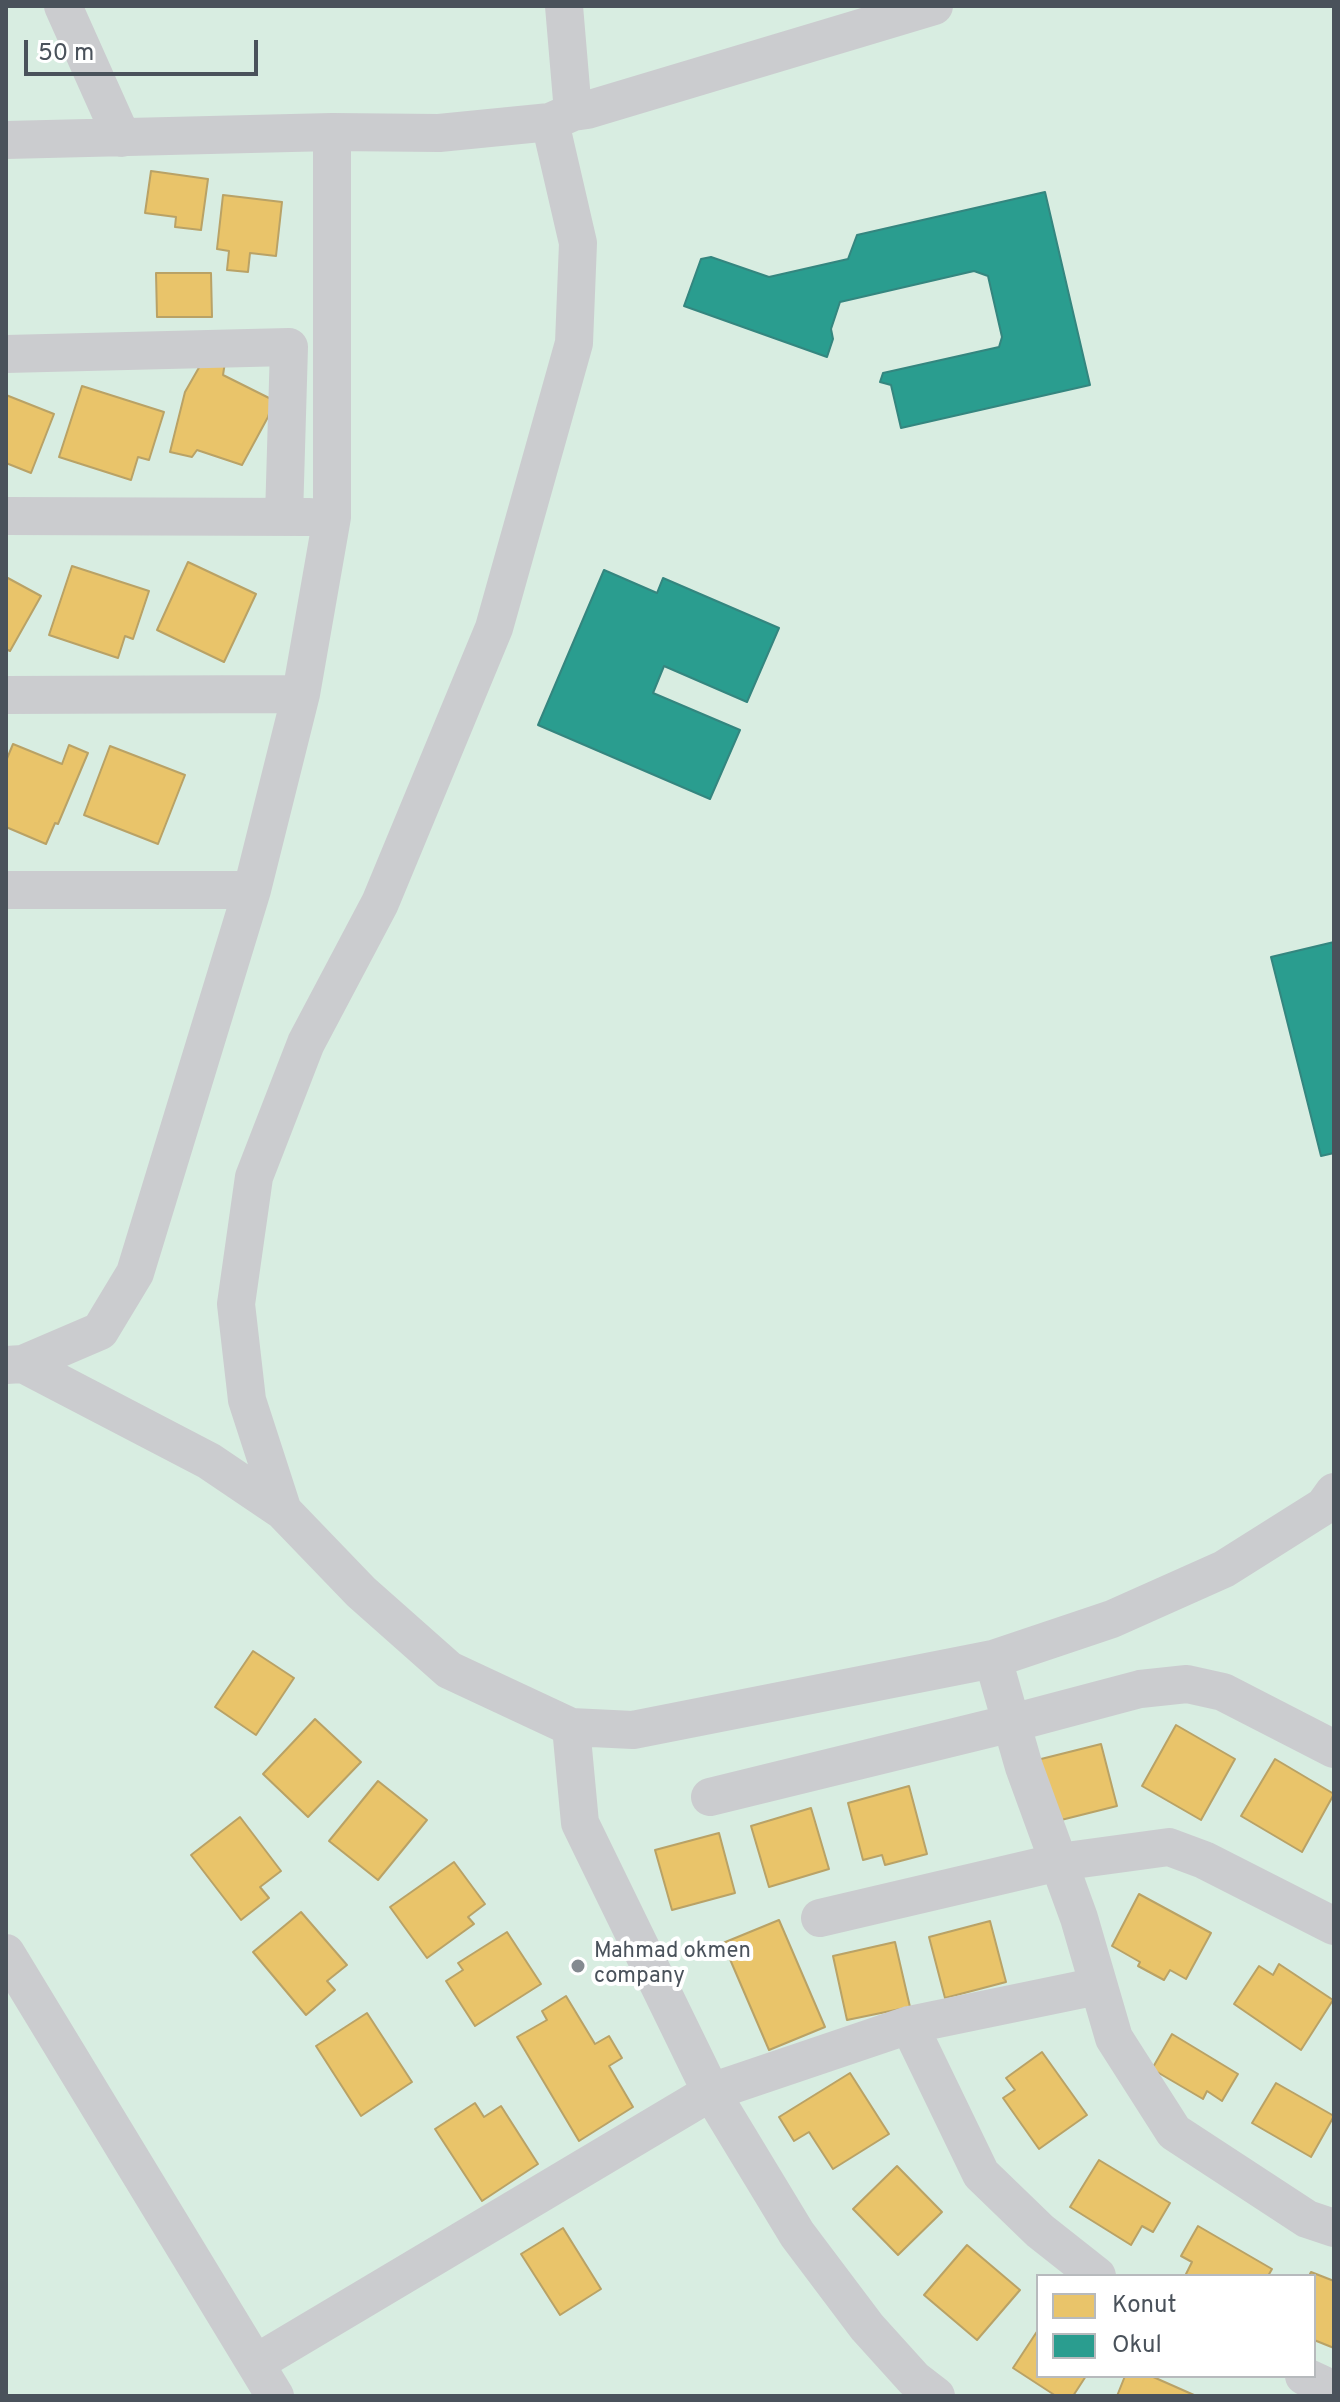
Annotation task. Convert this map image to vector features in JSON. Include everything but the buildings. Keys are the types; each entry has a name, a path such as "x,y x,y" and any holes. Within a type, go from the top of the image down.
{"street":[{"path":"63,6 122,138"},
{"path":"283,1511 247,1400 236,1304 254,1177 306,1043 380,903 494,628 574,343 578,243 562,117 564,6"},
{"path":"6,140 332,132 439,133 562,117 934,6"},
{"path":"14,1365 100,1331 135,1273 252,890 301,694 332,517 332,132"},
{"path":"6,354 289,347 284,517"},
{"path":"6,516 332,517"},
{"path":"6,695 301,694"},
{"path":"6,890 252,890"},
{"path":"14,1365 209,1461 283,1511 361,1592 449,1670 571,1727 633,1730 993,1659 1112,1619 1224,1569 1324,1506 1334,1492"},
{"path":"993,1659 1024,1767 1059,1862 1114,2038 1174,2132 1307,2219 1334,2228"},
{"path":"710,1797 1140,1689 1187,1684 1223,1692 1334,1749"},
{"path":"571,1727 580,1823 711,2092 797,2234 867,2327 914,2379 936,2396"},
{"path":"820,1918 1059,1862 1169,1847 1204,1860 1334,1926"},
{"path":"6,1953 275,2396"},
{"path":"256,2363 711,2092 909,2025 1098,1986"},
{"path":"909,2025 981,2174 1040,2231 1094,2274"},
{"path":"1308,2378 1334,2390"}],"green space":[{"path":"6,6 1334,6 1334,2396 6,2396"}],"place":[{"name":"Mahmad okmen company","path":"578,1966"}]}
